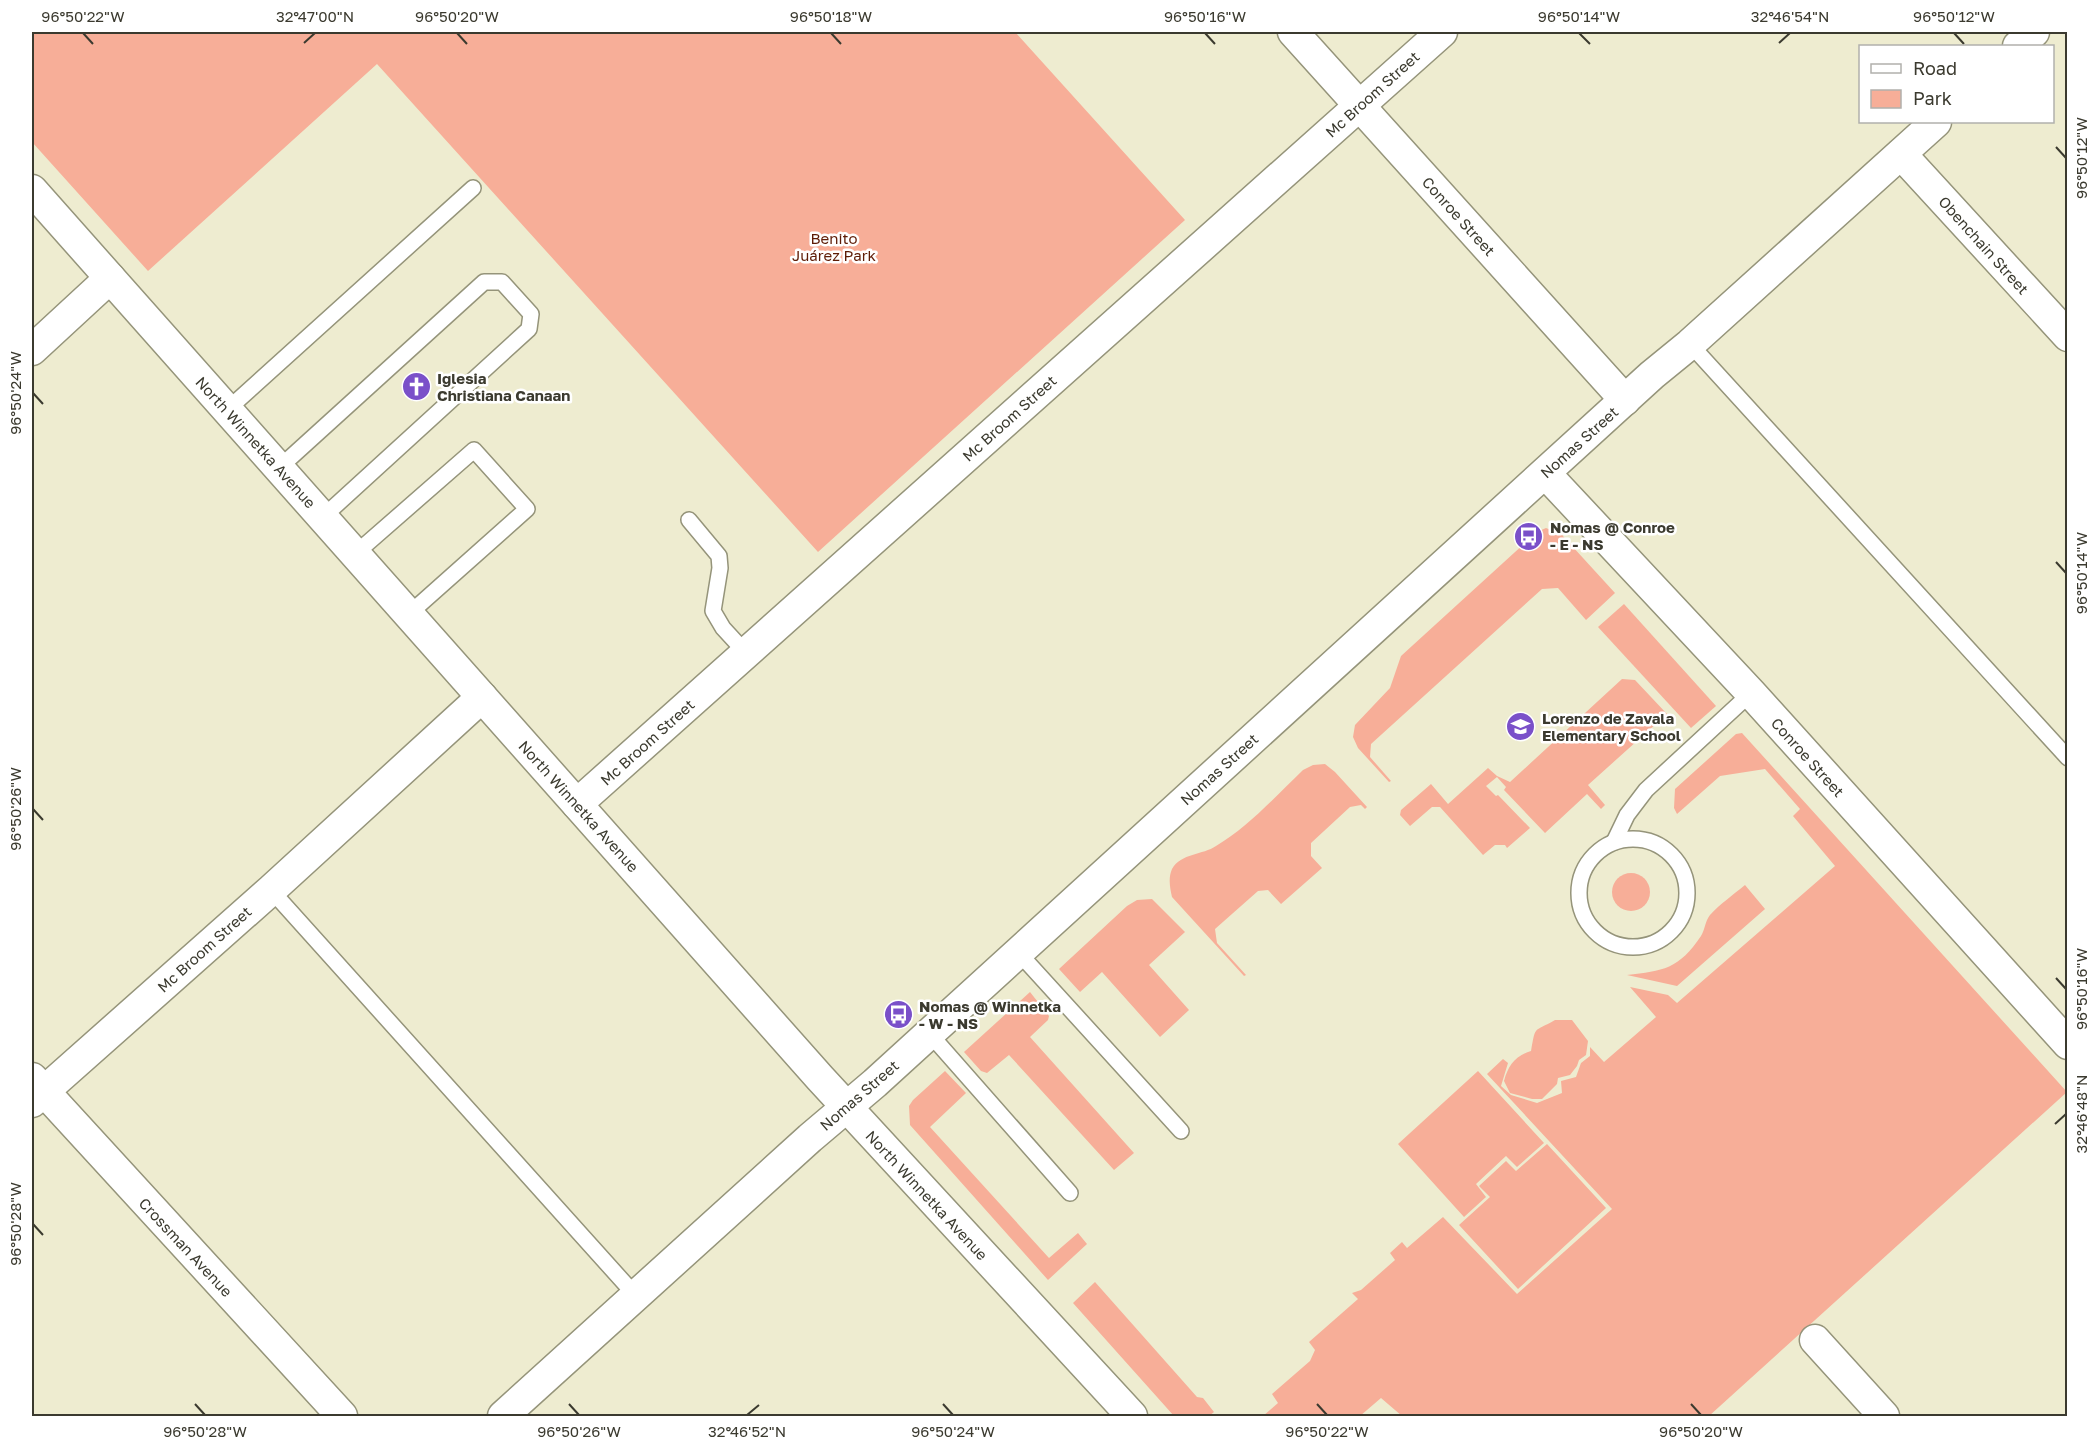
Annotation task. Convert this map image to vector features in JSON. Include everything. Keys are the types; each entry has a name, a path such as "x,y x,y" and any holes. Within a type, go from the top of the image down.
{"street":[{"name":"Conroe Street","path":"1293,32 1625,400"},
{"name":"Mc Broom Street","path":"577,804 1442,32"},
{"path":"2019,45 2034,32"},
{"name":"Nomas Street","path":"503,1416 929,1033 1625,400 1935,123"},
{"name":"Obenchain Street","path":"1901,154 2067,336"},
{"name":"North Winnetka Avenue","path":"32,190 847,1107 1132,1416"},
{"path":"32,350 110,278"},
{"name":"Conroe Street","path":"1545,473 1751,693 2067,1044"},
{"name":"Mc Broom Street","path":"36,1090 271,890 482,697"},
{"name":"Crossman Avenue","path":"36,1090 342,1416"},
{"path":"1815,1340 1884,1416"}],"lane":[{"path":"227,410 473,188"},
{"path":"279,468 484,282 501,282 531,314 529,329 323,517"},
{"path":"1690,344 2067,758"},
{"path":"355,554 474,450 527,509 409,614"},
{"path":"689,520 719,556 720,568 714,611 723,628 746,653"},
{"path":"1614,842 1635,838 1656,843 1673,855 1684,873 1688,894 1684,916 1670,933 1652,945 1631,948 1610,943 1592,930 1581,912 1578,891 1583,870 1596,853 1614,842 1627,815 1646,790 1751,693"},
{"path":"271,890 637,1297"},
{"path":"1018,952 1181,1131"},
{"path":"929,1033 1070,1193"}],"green space":[{"name":"Benito Juárez Park","path":"32,32 1015,32 1185,220 818,552 377,64 148,271 32,142"},
{"path":"1546,528 1562,535 1615,593 1586,620 1558,588 1542,589 1371,744 1370,757 1391,781 1389,782 1358,748 1353,737 1355,725 1390,688 1401,656 1537,532"},
{"path":"1624,604 1716,706 1691,728 1598,627"},
{"path":"1622,679 1635,680 1667,714 1588,785 1605,805 1601,809 1587,794 1545,833 1504,790 1506,787 1497,777 1486,786 1530,828 1507,848 1505,845 1495,845 1483,855 1440,807 1432,807 1410,826 1400,815 1401,810 1431,784 1448,804 1488,768 1497,776 1510,782"},
{"path":"1742,733 2067,1092 1709,1416 1402,1416 1381,1398 1360,1416 1263,1416 1278,1403 1272,1394 1310,1361 1315,1350 1309,1342 1358,1299 1352,1293 1361,1290 1395,1260 1390,1253 1402,1242 1407,1248 1443,1217 1517,1294 1612,1209 1487,1074 1503,1059 1508,1063 1501,1086 1511,1095 1537,1103 1562,1093 1561,1081 1576,1077 1581,1063 1590,1056 1590,1047 1604,1062 1656,1017 1630,987 1668,995 1677,1003 1835,866 1793,816 1800,809 1765,769 1720,776 1677,814 1674,808 1675,789 1736,734"},
{"path":"1325,764 1367,807 1365,809 1361,805 1350,807 1311,843 1311,856 1322,868 1281,904 1268,890 1258,891 1215,929 1217,943 1246,975 1244,976 1172,897 1170,879 1172,869 1186,857 1211,849 1239,830 1303,770 1313,765"},
{"path":"1631,873 1645,878 1650,892 1645,906 1631,911 1617,906 1612,892 1617,878"},
{"path":"1745,885 1765,909 1677,986 1627,975 1660,970 1677,962 1701,936 1710,915"},
{"path":"1152,899 1185,932 1149,965 1189,1010 1160,1037 1102,972 1080,992 1059,969 1127,906 1137,900"},
{"path":"1030,992 1049,1016 1048,1020 1030,1037 1134,1153 1114,1170 1009,1055 987,1073 981,1071 964,1052"},
{"path":"1555,1020 1572,1020 1588,1041 1586,1055 1579,1060 1570,1075 1558,1078 1557,1084 1542,1099 1532,1099 1510,1093 1504,1081 1510,1066 1516,1059 1531,1051 1537,1030"},
{"path":"945,1071 966,1093 930,1127 1049,1258 1078,1233 1087,1244 1048,1280 910,1125 909,1106"},
{"path":"1478,1071 1544,1143 1517,1167 1506,1156 1476,1184 1486,1197 1464,1217 1398,1144"},
{"path":"1547,1144 1606,1208 1518,1289 1459,1225 1490,1197 1479,1186 1506,1161 1516,1171"},
{"path":"1095,1282 1197,1397 1203,1398 1214,1412 1209,1416 1174,1416 1073,1303"}],"place":[{"name":"Iglesia Christiana Canaan","path":"416,387"},
{"name":"Nomas @ Conroe - E - NS","path":"1529,536"},
{"name":"Lorenzo de Zavala Elementary School","path":"1521,727"},
{"name":"Nomas @ Winnetka - W - NS","path":"898,1015"}]}
